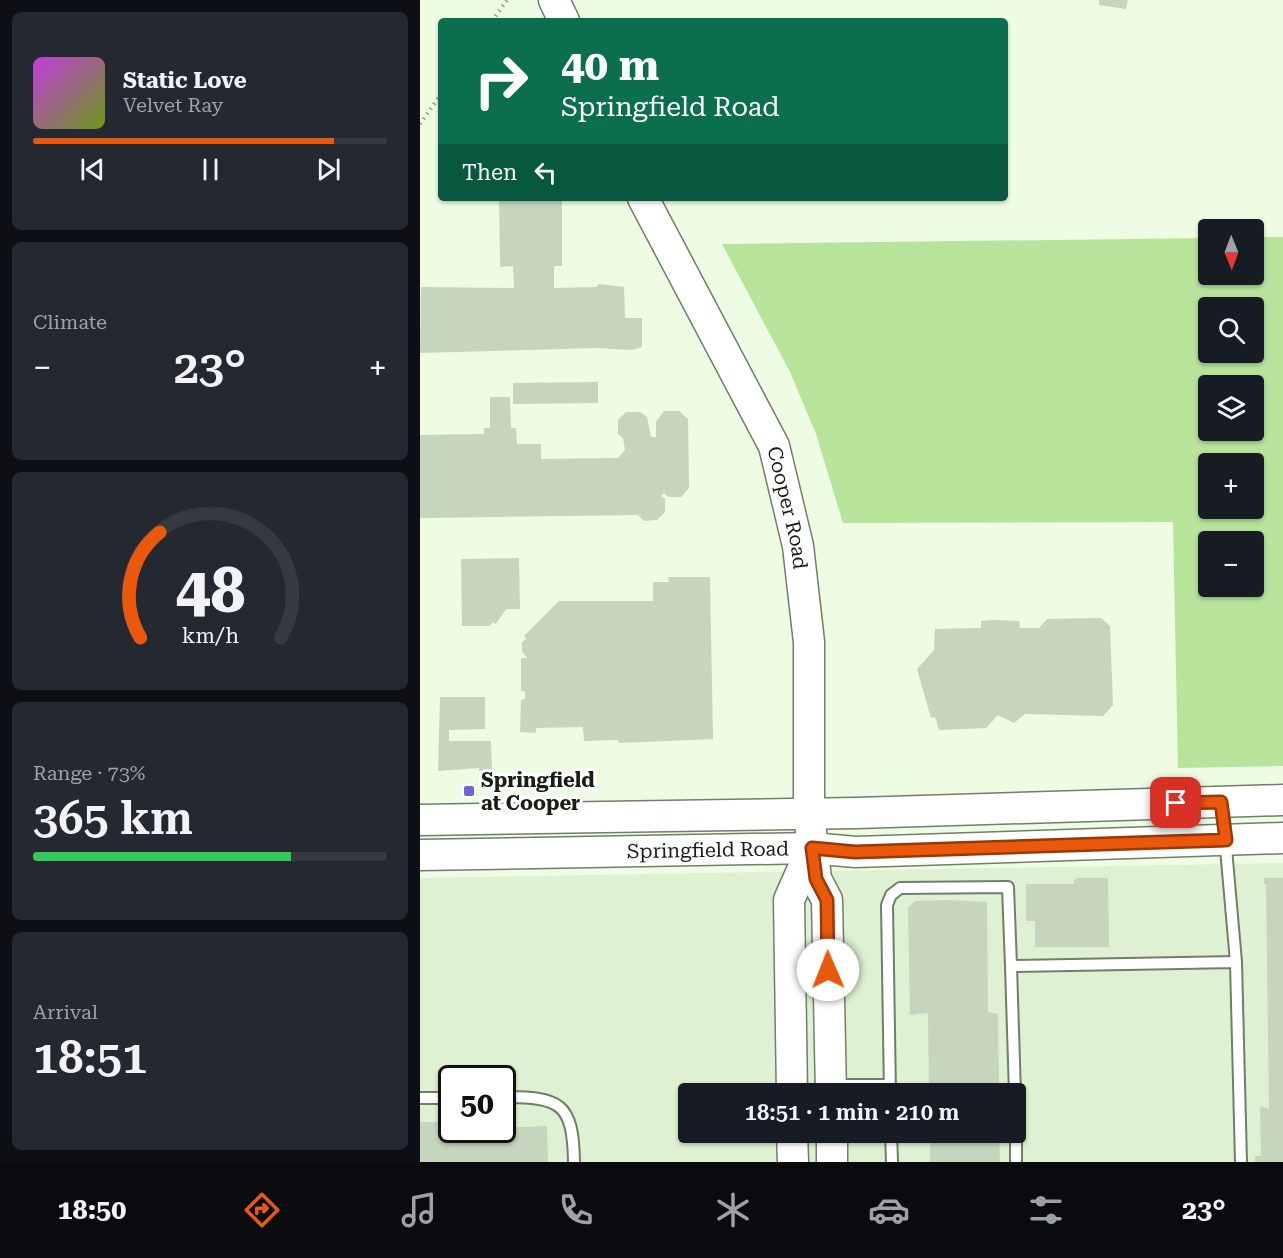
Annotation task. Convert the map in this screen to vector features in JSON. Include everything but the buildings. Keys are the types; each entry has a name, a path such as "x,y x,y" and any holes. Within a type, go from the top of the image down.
{"main road":[{"name":"Cooper Road","path":"645,201 774,446 798,546 810,642 809,813 816,879 827,900 831,1083"},
{"name":"Springfield Road","path":"420,820 809,813 1283,800"},
{"name":"Springfield Road","path":"420,855 812,848 855,852 1283,838"},
{"name":"Cooper Road","path":"792,1083 789,900 812,848"},
{"path":"792,1143 793,1162"},
{"path":"831,1143 832,1162"}],"lane":[{"path":"1221,802 1236,962 1241,1162"},
{"path":"890,1083 887,905 891,895 900,888 1008,887 1015,1083"},
{"path":"1011,966 1236,962"},
{"path":"516,1097 541,1098 558,1106 571,1121 574,1162"},
{"path":"420,1098 438,1098"},
{"path":"891,1143 892,1162"},
{"path":"1016,1143 1016,1162"}],"path":[{"path":"494,18 507,0"},
{"path":"420,124 438,98"}],"shaded area":[{"path":"1283,863 1283,1162 420,1162 420,878"}],"green space":[{"path":"1264,237 1283,237 1283,766 1178,768 1173,522 843,523 816,434 790,372 722,244 1198,238 1198,285 1264,285"}],"place":[{"name":"Springfield at Cooper","path":"469,791"}],"route":[{"path":"828,970 827,900 816,879 812,848 855,852 1226,840 1221,802 1176,803"}]}
